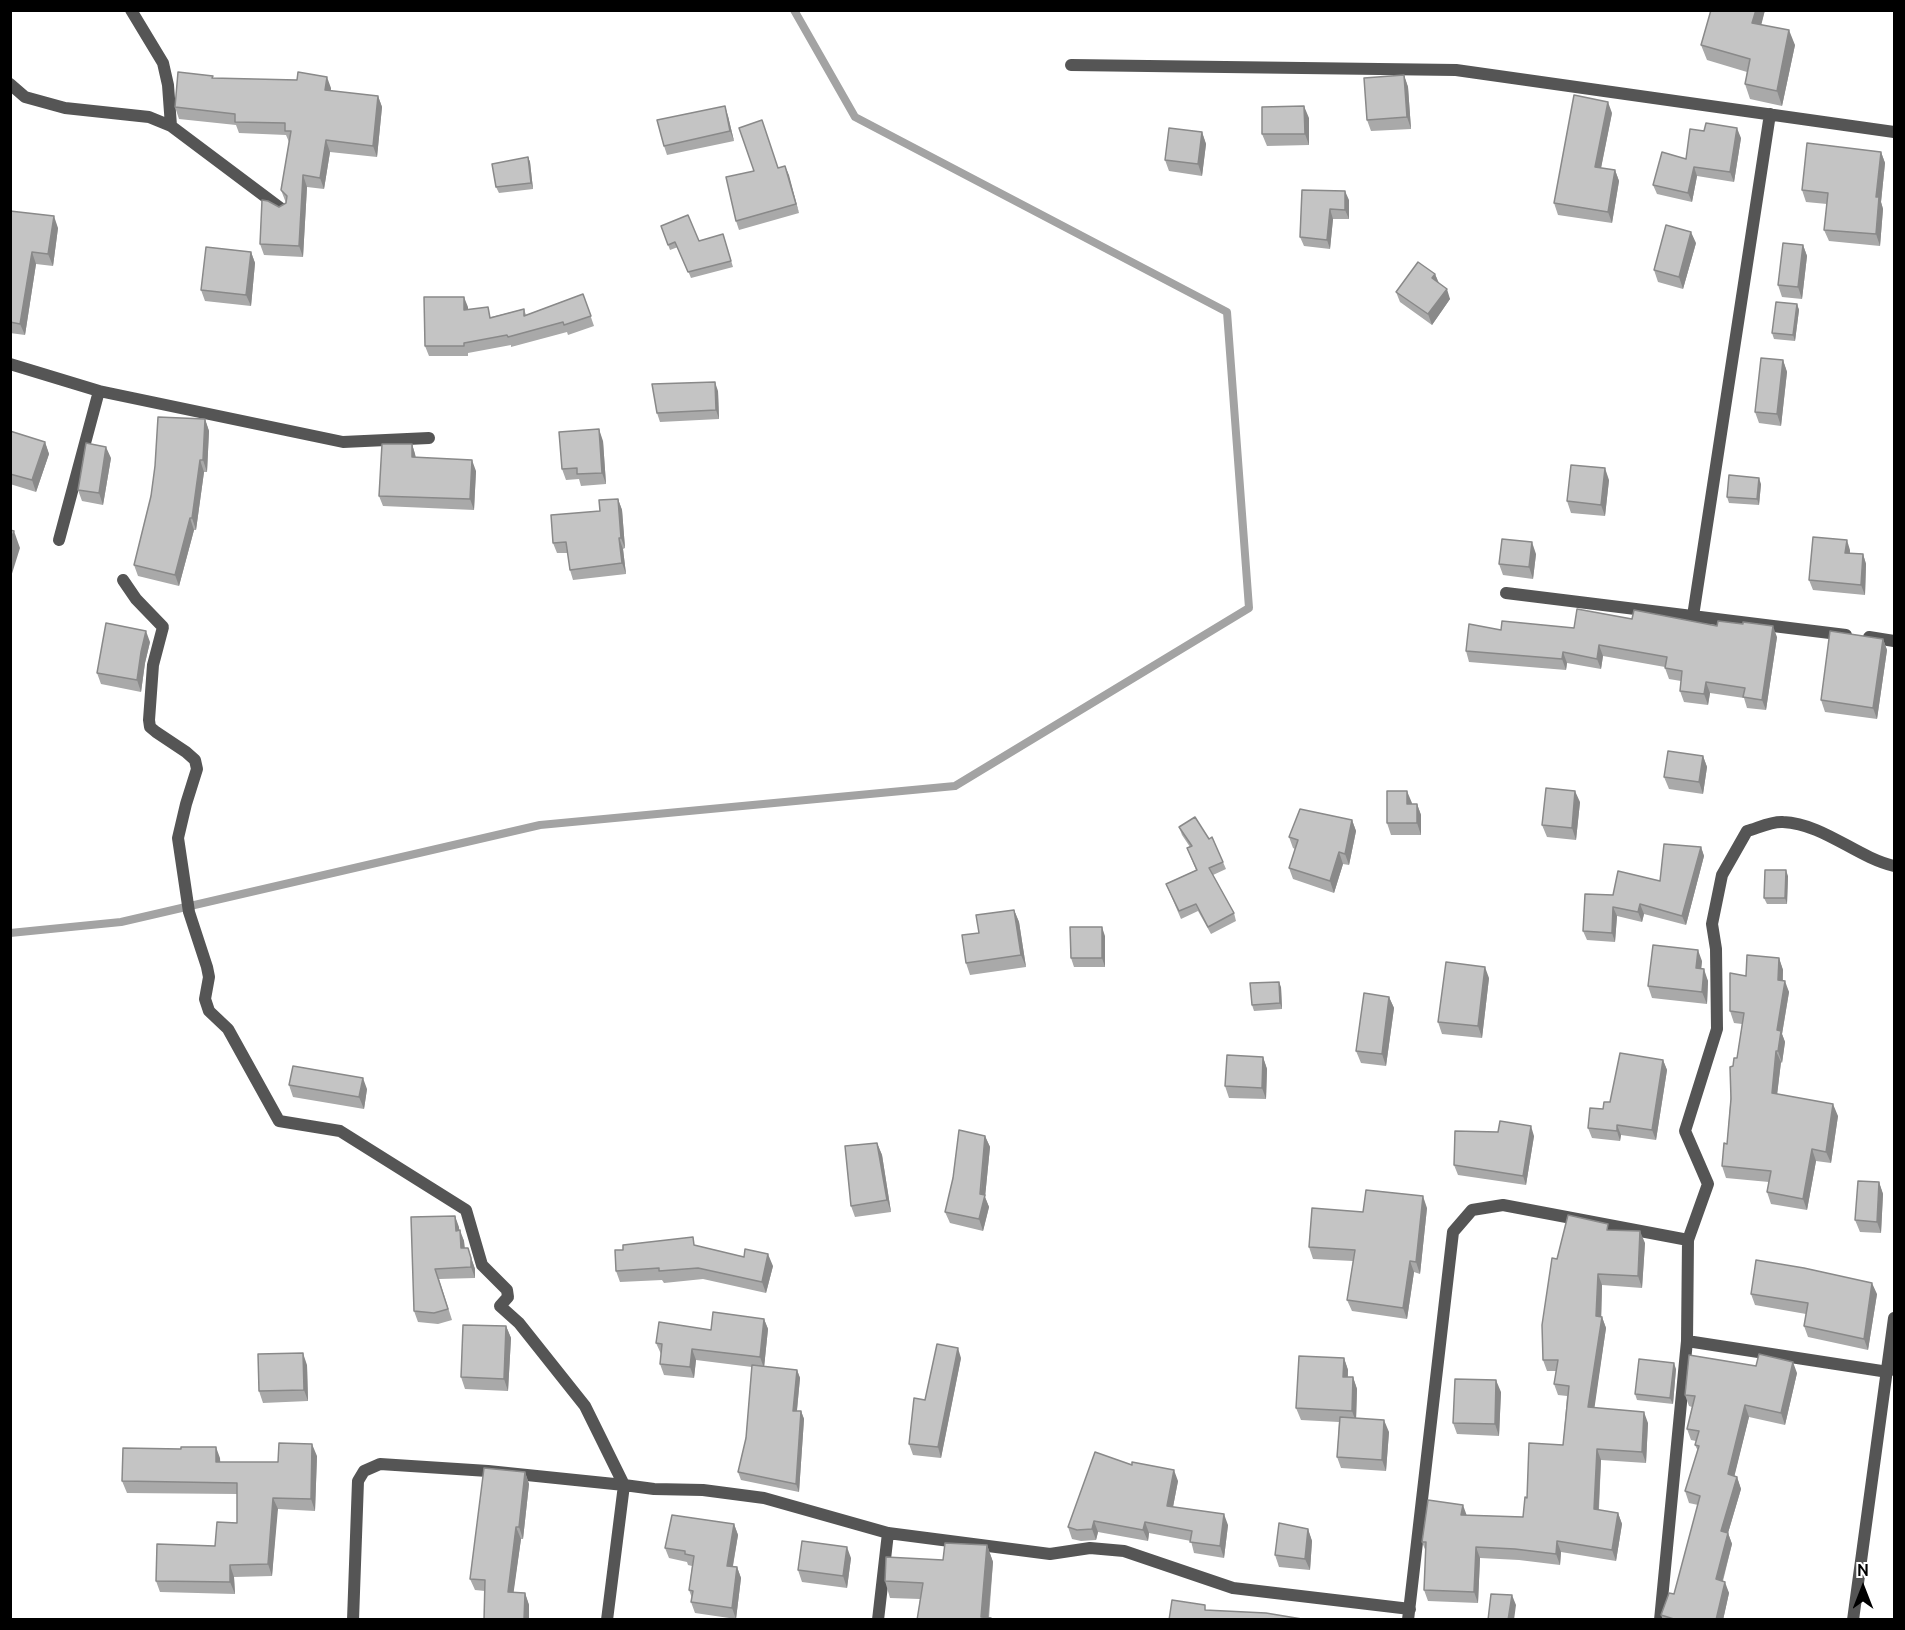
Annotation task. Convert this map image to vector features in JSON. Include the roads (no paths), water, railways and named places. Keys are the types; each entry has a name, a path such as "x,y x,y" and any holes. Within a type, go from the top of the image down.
{"street":[{"path":"131,10 163,63 168,85 171,126"},
{"path":"1071,65 1456,70 1894,132"},
{"path":"10,84 25,97 65,108 149,117 171,126 283,210"},
{"path":"1693,616 1770,114"},
{"path":"10,364 99,391 343,442 429,438"},
{"path":"59,540 99,391"},
{"path":"123,580 136,599 163,627 153,665 150,727 195,760 197,770 178,838 189,912 207,967 205,999 209,1011 228,1029 279,1121 340,1131 466,1210 482,1265 507,1290 508,1298 500,1306 519,1323 585,1406 624,1485 607,1620"},
{"path":"1506,593 1894,640"},
{"path":"1660,1620 1687,1341 1688,1240 1708,1184 1685,1131 1717,1029 1716,949 1712,924 1722,874 1747,831 1782,821 1814,829 1880,863 1894,866"},
{"path":"353,1620 358,1481 364,1471 380,1464 488,1471 654,1489 703,1490 764,1498 888,1533 1050,1554 1090,1548 1124,1551 1233,1588 1409,1614 1453,1232 1472,1210 1503,1205 1688,1240"},
{"path":"1853,1620 1894,1318"},
{"path":"1687,1341 1888,1372"},
{"path":"878,1620 888,1533"}],"waterway":[{"path":"10,933 121,922 540,825 955,786 1249,608 1227,312 855,117 794,10"}]}
